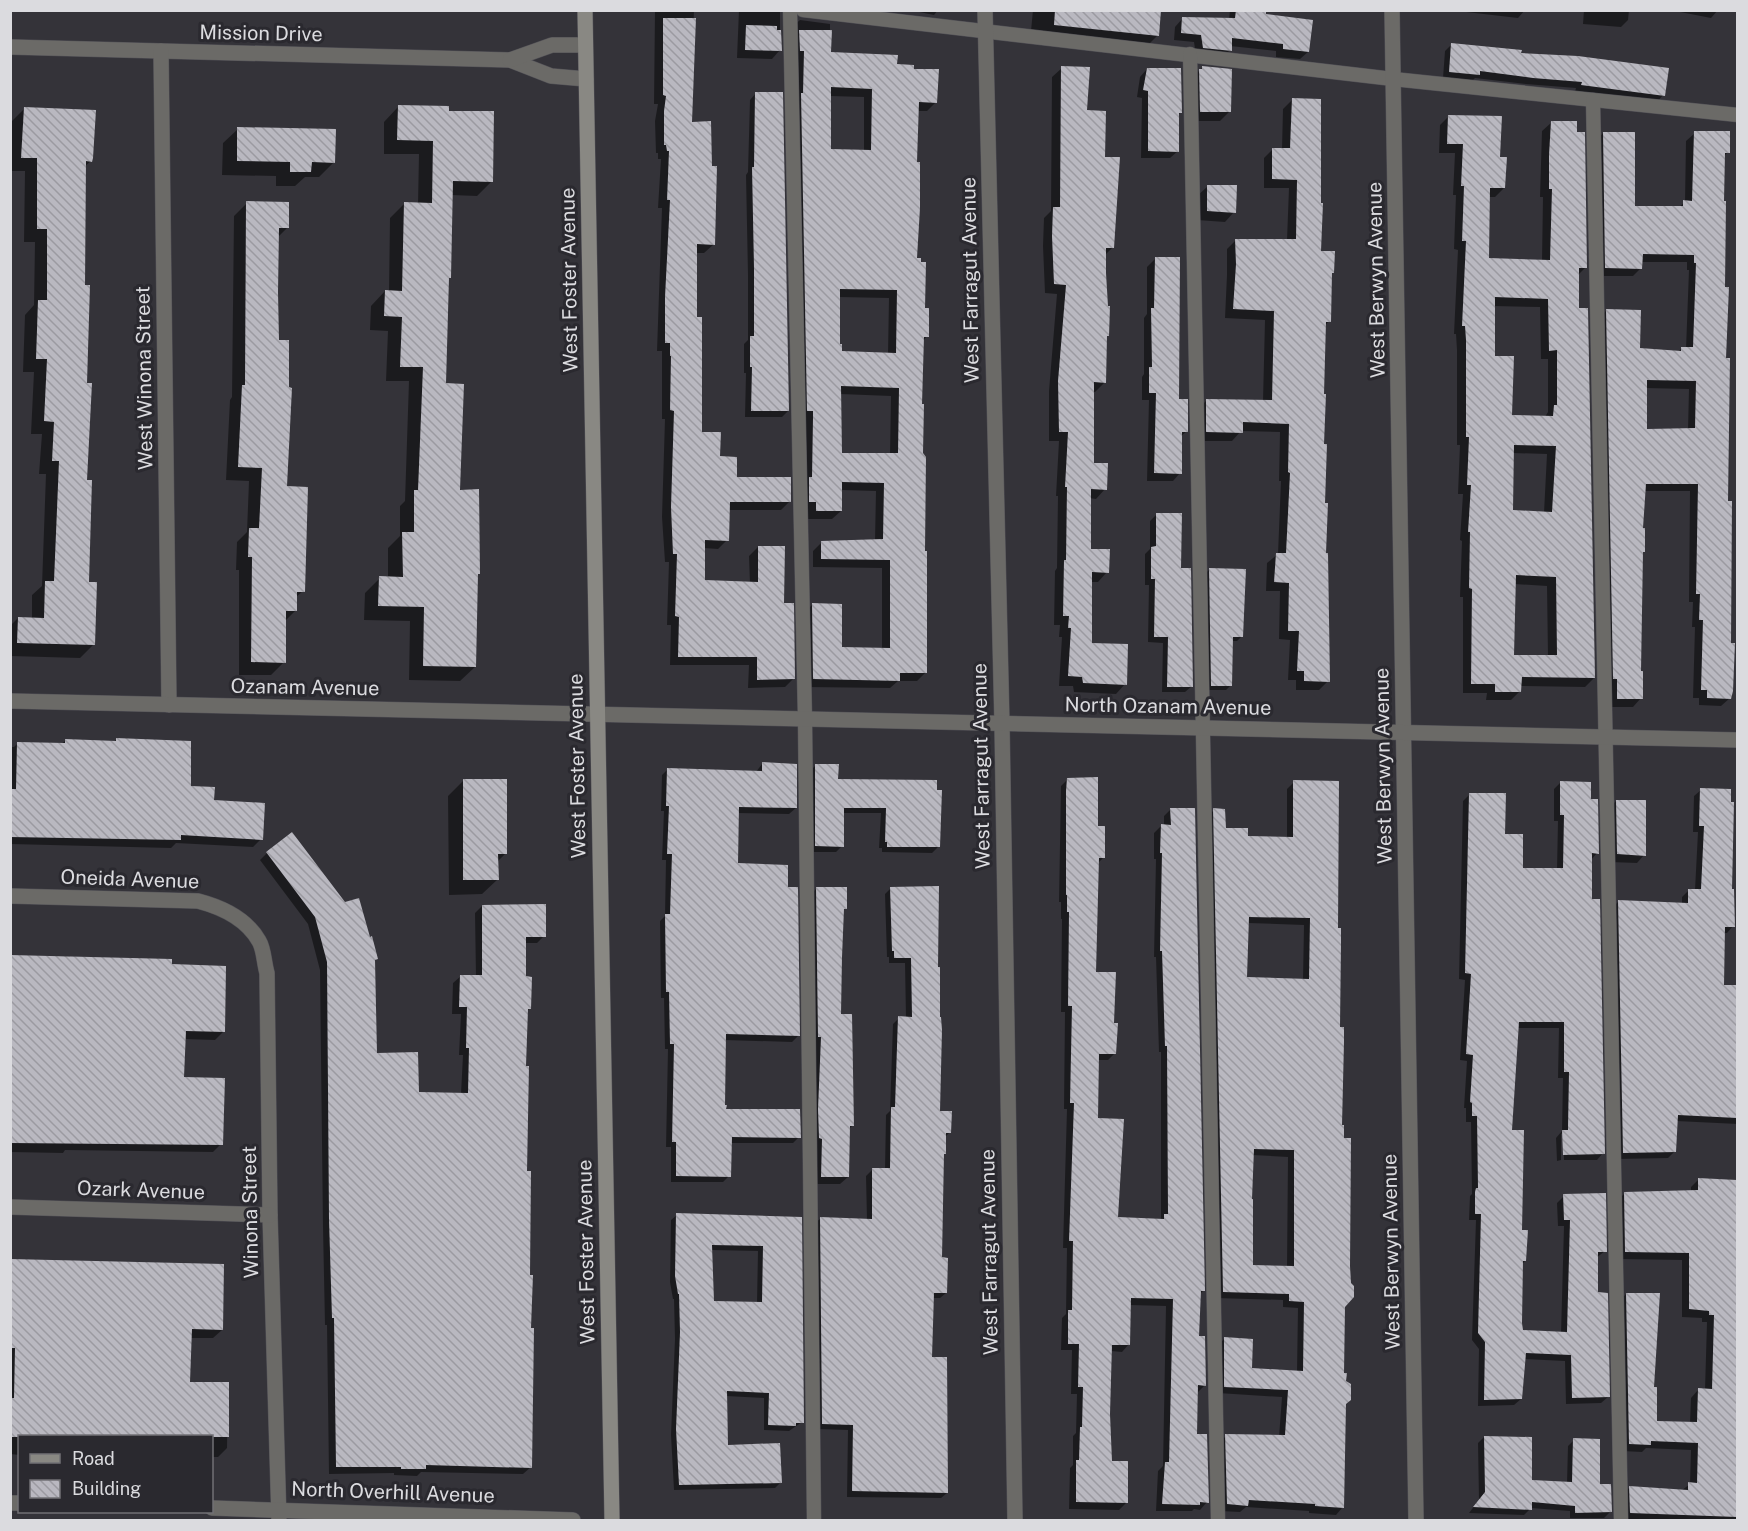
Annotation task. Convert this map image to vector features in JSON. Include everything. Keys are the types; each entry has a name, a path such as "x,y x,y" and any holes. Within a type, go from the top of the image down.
{"street":[{"name":"West Foster Avenue","path":"585,10 612,1521"},
{"name":"West Farragut Avenue","path":"985,10 1002,724 1015,1521"},
{"name":"West Berwyn Avenue","path":"1392,10 1416,1521"},
{"name":"Mission Drive","path":"510,60 552,45 585,45"},
{"name":"Mission Drive","path":"10,47 510,60 551,76 586,79"},
{"name":"West Winona Street","path":"161,51 170,705"},
{"name":"Ozanam Avenue","path":"10,700 598,714"},
{"name":"North Ozanam Avenue","path":"598,714 1737,740"},
{"name":"Oneida Avenue","path":"10,896 198,901 223,907 242,921"},
{"name":"Winona Street","path":"242,921 259,941 267,973 270,1215 279,1515"},
{"name":"Ozark Avenue","path":"10,1207 270,1215"},
{"name":"North Overhill Avenue","path":"213,1508 279,1515 573,1521"}],"lane":[{"path":"790,10 805,719 814,1521"},
{"path":"803,10 1737,115"},
{"path":"1190,54 1218,1521"},
{"path":"1593,100 1621,1521"}],"building":[{"path":"1055,10 1161,10 1159,36 1054,25"},
{"path":"1236,10 1266,12 1266,14 1313,20 1309,52 1283,49 1283,44 1232,38 1232,51 1203,48 1201,35 1181,33 1182,17 1235,18"},
{"path":"663,18 696,18 692,122 711,121 712,166 717,166 715,245 697,244 697,317 702,317 702,432 721,432 720,456 737,457 737,477 791,477 791,502 730,502 729,541 705,540 705,580 758,582 758,546 785,546 784,603 794,603 795,679 757,680 757,657 678,657 679,617 675,616 677,554 673,554 671,507 674,411 670,410 670,343 665,343 670,200 667,200 669,151 664,145 666,96 663,95"},
{"path":"746,25 777,26 777,30 781,30 782,51 745,50"},
{"path":"799,30 832,30 831,52 898,55 897,64 914,65 914,69 939,69 937,103 919,102 917,162 920,162 920,208 917,258 921,258 921,262 926,262 925,308 929,308 929,337 924,337 922,404 924,404 923,453 926,457 927,673 900,673 900,681 813,679 812,603 842,604 842,647 890,648 890,560 821,559 821,541 883,539 884,483 842,482 842,511 816,511 816,502 809,502 809,477 812,477 813,411 807,411 801,93 803,93 804,51 800,51","holes":["831,87 872,89 871,150 831,149","840,289 897,290 896,353 842,351 842,344 840,344","841,386 899,388 898,453 842,453"]},
{"path":"1451,43 1522,50 1521,53 1578,56 1669,68 1665,96 1581,85 1582,82 1480,71 1480,75 1449,72"},
{"path":"1061,66 1090,67 1087,110 1106,111 1105,157 1120,157 1114,248 1106,248 1108,306 1110,306 1106,383 1094,382 1094,463 1108,463 1107,490 1091,489 1091,549 1110,549 1109,573 1092,572 1092,643 1128,644 1127,685 1083,683 1082,677 1068,676 1071,628 1068,628 1069,616 1063,616 1068,432 1059,432 1058,381 1066,285 1054,284 1052,236 1053,207 1060,207"},
{"path":"1202,66 1232,69 1231,112 1200,112 1199,69 1202,69"},
{"path":"1147,68 1181,68 1182,113 1179,113 1179,152 1148,151 1148,91 1143,90"},
{"path":"755,92 783,92 789,411 751,411 750,336 754,336 752,167 754,167"},
{"path":"1292,98 1321,99 1321,203 1323,203 1321,251 1335,251 1331,322 1326,322 1324,394 1326,394 1324,444 1327,444 1325,503 1328,503 1326,553 1328,553 1330,682 1304,681 1304,671 1297,671 1299,631 1288,631 1289,583 1274,582 1276,553 1286,553 1290,473 1288,472 1289,424 1243,422 1243,433 1206,432 1206,399 1272,400 1274,311 1233,309 1235,239 1296,239 1297,180 1272,179 1272,148 1290,148"},
{"path":"398,105 449,106 449,111 494,111 493,182 453,181 451,278 449,278 446,383 464,384 460,490 479,489 480,574 478,574 476,667 423,666 424,607 378,606 379,576 403,577 402,532 414,532 414,490 418,490 423,367 400,367 402,317 384,316 385,290 402,291 404,202 432,203 433,141 397,140"},
{"path":"24,107 96,110 93,158 92,162 86,161 85,285 90,285 87,383 92,383 87,480 92,480 89,582 97,582 95,645 17,643 18,617 44,618 45,581 54,581 59,461 52,461 54,422 44,421 47,359 36,359 38,300 47,300 47,229 37,229 37,158 21,158"},
{"path":"1448,115 1502,116 1500,157 1507,157 1505,188 1490,188 1489,258 1550,260 1551,121 1577,121 1577,132 1585,132 1587,268 1579,268 1579,308 1588,308 1595,678 1522,677 1521,692 1495,692 1495,684 1471,684 1472,589 1469,588 1470,532 1468,532 1471,485 1467,485 1469,437 1466,437 1466,340 1465,326 1462,326 1466,241 1462,241 1463,144 1447,144","holes":["1495,297 1548,299 1549,351 1557,350 1557,405 1554,405 1553,416 1512,415 1514,356 1495,356","1514,445 1556,446 1552,512 1513,510","1516,575 1556,577 1557,655 1514,655"]},
{"path":"237,127 336,129 335,163 312,162 311,172 290,172 290,162 237,161"},
{"path":"1694,131 1730,131 1730,153 1725,153 1724,201 1726,201 1725,287 1729,287 1726,358 1730,358 1728,501 1732,501 1731,643 1735,643 1733,691 1731,699 1707,698 1707,690 1701,690 1703,620 1699,620 1700,594 1696,594 1698,484 1646,484 1643,528 1645,528 1645,552 1643,552 1641,671 1643,671 1643,699 1617,699 1617,679 1613,679 1606,309 1641,310 1640,348 1681,351 1681,347 1693,347 1696,263 1694,263 1694,255 1643,254 1642,269 1605,268 1603,132 1635,132 1635,206 1683,206 1683,200 1692,201","holes":["1647,380 1696,381 1695,428 1647,429"]},
{"path":"1207,185 1237,185 1236,213 1207,211"},
{"path":"246,201 289,202 289,228 279,228 278,292 279,340 289,340 289,387 292,388 287,486 308,487 305,592 297,592 297,611 286,611 286,663 251,662 252,557 248,557 249,528 259,528 262,468 238,467 242,385 245,385"},
{"path":"1155,257 1180,257 1179,399 1188,399 1188,432 1182,432 1182,474 1154,473 1156,393 1149,393 1149,367 1152,367 1151,308 1154,308"},
{"path":"1156,513 1182,513 1181,568 1191,568 1193,687 1167,687 1168,637 1154,637 1155,579 1151,579 1151,547 1156,546"},
{"path":"1209,568 1246,569 1243,637 1233,637 1232,686 1211,686"},
{"path":"116,738 191,741 191,786 215,787 214,800 265,803 263,840 181,835 181,840 10,837 10,789 16,789 17,742 65,743 65,739 116,741"},
{"path":"762,762 797,764 797,808 739,807 738,863 788,865 788,887 798,887 800,1036 726,1034 725,1105 727,1105 726,1109 800,1109 801,1138 732,1137 731,1177 676,1176 676,1142 672,1142 674,1044 670,1044 669,992 666,992 665,914 670,914 672,854 667,854 669,806 666,806 667,768 762,771"},
{"path":"815,764 839,764 838,779 937,780 937,790 942,790 940,847 887,847 887,842 885,842 886,808 844,808 844,847 815,846"},
{"path":"1098,777 1098,826 1105,826 1105,858 1099,858 1096,972 1116,972 1114,1023 1118,1023 1116,1054 1099,1054 1098,1118 1124,1119 1118,1217 1164,1219 1164,1214 1168,1214 1167,1046 1165,1046 1162,951 1160,951 1161,824 1171,825 1170,808 1195,808 1205,1291 1201,1291 1199,1336 1205,1336 1206,1386 1198,1385 1197,1434 1207,1434 1209,1503 1200,1502 1200,1505 1162,1504 1165,1462 1169,1462 1173,1299 1131,1298 1130,1345 1112,1345 1110,1414 1112,1461 1128,1461 1128,1503 1076,1502 1076,1460 1079,1460 1083,1387 1078,1387 1079,1344 1068,1344 1068,1310 1072,1310 1073,1241 1069,1241 1074,1103 1070,1103 1072,1006 1068,1006 1069,912 1067,912 1066,895 1066,791 1067,778"},
{"path":"463,779 507,779 507,854 498,854 499,880 463,880"},
{"path":"1293,780 1339,781 1340,1027 1344,1027 1342,1125 1344,1125 1344,1138 1351,1138 1350,1266 1351,1283 1354,1286 1354,1297 1345,1307 1344,1373 1347,1373 1346,1381 1351,1384 1351,1400 1346,1404 1344,1508 1249,1500 1248,1506 1227,1504 1225,1434 1285,1435 1288,1390 1224,1387 1224,1337 1253,1339 1252,1368 1303,1371 1304,1302 1289,1301 1289,1294 1223,1292 1213,808 1225,809 1226,828 1248,828 1248,836 1293,837","holes":["1249,917 1310,918 1309,979 1247,977","1254,1149 1294,1150 1294,1266 1253,1265"]},
{"path":"1560,781 1591,782 1591,799 1598,799 1599,854 1592,853 1592,899 1600,899 1605,1154 1563,1155 1562,1130 1568,1130 1569,1072 1564,1072 1564,1022 1519,1022 1512,1130 1524,1130 1522,1230 1528,1230 1526,1261 1523,1261 1522,1323 1523,1330 1567,1332 1570,1220 1564,1220 1563,1194 1606,1193 1607,1252 1598,1252 1598,1292 1608,1293 1610,1397 1572,1398 1571,1355 1526,1353 1522,1399 1484,1400 1485,1342 1478,1333 1481,1214 1475,1214 1475,1192 1478,1188 1477,1116 1472,1116 1472,1103 1470,1102 1473,1055 1466,1054 1471,974 1465,973 1469,793 1506,793 1505,834 1523,834 1523,868 1563,868 1564,815 1560,815"},
{"path":"1700,788 1731,789 1731,802 1734,802 1732,889 1734,889 1735,927 1725,927 1724,985 1737,985 1737,1118 1678,1115 1676,1152 1623,1153 1618,900 1688,903 1688,889 1701,889 1704,826 1699,826"},
{"path":"1616,800 1646,800 1646,856 1617,854"},
{"path":"292,832 345,902 359,898 378,959 375,960 377,1053 418,1052 419,1092 468,1093 467,1007 459,1007 460,975 482,975 482,905 546,904 546,937 526,937 526,976 532,977 531,1009 528,1009 526,1066 529,1066 527,1171 531,1171 530,1275 533,1275 531,1328 534,1328 532,1468 426,1465 426,1469 336,1467 334,1318 332,1318 329,1219 327,962 315,917 266,852"},
{"path":"939,886 938,967 940,967 942,1030 940,1111 952,1111 951,1133 946,1133 946,1154 944,1154 942,1257 948,1258 947,1293 934,1293 932,1357 947,1357 948,1493 852,1491 853,1425 822,1424 820,1217 872,1219 872,1168 890,1168 891,1107 895,1107 898,1016 912,1017 911,958 894,958 890,887"},
{"path":"816,887 847,887 847,909 844,909 841,1014 852,1014 854,1126 850,1126 849,1177 821,1177 822,1139 819,1138 818,1109 821,1037 818,1037"},
{"path":"10,955 172,959 172,964 226,966 225,1032 186,1031 184,1077 225,1078 223,1145 10,1143"},
{"path":"1698,1178 1737,1180 1737,1517 1630,1513 1629,1486 1688,1490 1688,1482 1697,1483 1698,1443 1651,1441 1651,1445 1629,1444 1626,1293 1660,1293 1654,1387 1657,1387 1657,1421 1697,1422 1698,1388 1712,1389 1714,1315 1709,1315 1709,1311 1689,1309 1689,1253 1625,1252 1624,1192 1698,1190"},
{"path":"676,1213 802,1217 804,1423 796,1423 796,1426 768,1425 769,1393 727,1391 728,1445 780,1443 782,1483 679,1485 676,1429 680,1332 679,1294 675,1276","holes":["712,1245 763,1246 762,1302 714,1301"]},
{"path":"10,1259 224,1264 223,1330 192,1329 190,1382 229,1382 229,1437 213,1437 213,1435 18,1435 18,1437 10,1437 10,1398 14,1398 15,1348 10,1348"},
{"path":"1484,1436 1532,1437 1532,1480 1572,1482 1573,1438 1600,1439 1600,1484 1611,1484 1612,1512 1575,1513 1575,1506 1532,1502 1532,1510 1473,1507 1485,1492"}]}
